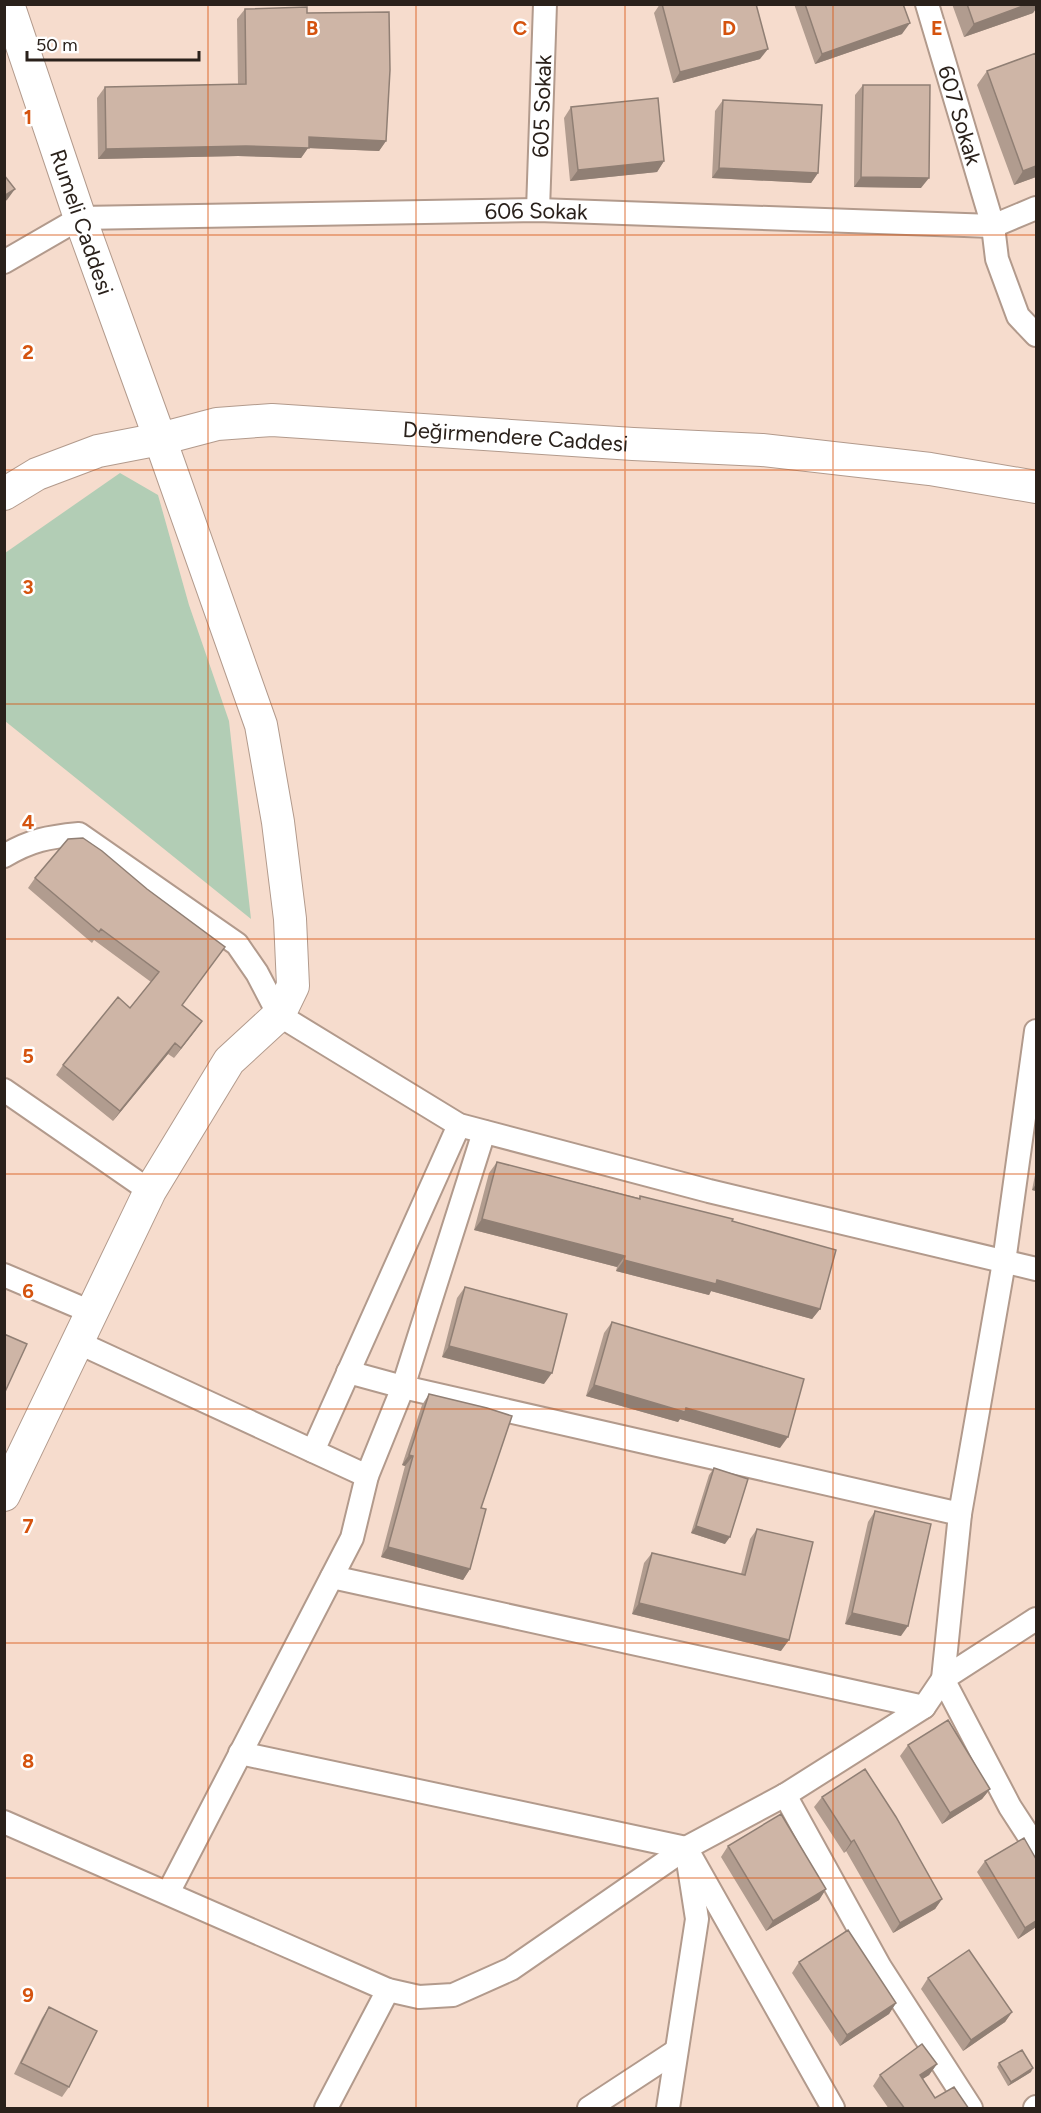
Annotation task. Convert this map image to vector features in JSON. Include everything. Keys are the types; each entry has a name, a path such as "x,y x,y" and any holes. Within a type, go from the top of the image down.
{"street":[{"name":"Rumeli Caddesi","path":"8,4 80,219 261,725 278,822 290,919 293,987 279,1015"},
{"name":"605 Sokak","path":"538,210 545,4"},
{"name":"607 Sokak","path":"927,4 993,226 997,259 1018,316 1036,335"},
{"path":"993,226 1036,208"},
{"name":"606 Sokak","path":"80,219 538,210 993,226"},
{"path":"4,262 80,219"},
{"name":"Değirmendere Caddesi","path":"4,494 37,474 99,451 160,439 217,424 272,420 633,444 762,450 908,466 1036,487"},
{"path":"4,856 22,846 49,837 79,834 237,944 257,973 279,1015 459,1125 709,1191 1036,1269"},
{"path":"4,1495 150,1191 229,1061 279,1015"},
{"path":"1036,1031 1004,1262 960,1514 943,1679 1010,1807 1036,1847"},
{"path":"4,1090 150,1191"},
{"path":"313,1451 459,1125"},
{"path":"168,1893 352,1538 367,1476 403,1387 484,1132"},
{"path":"4,1275 91,1312"},
{"path":"77,1342 367,1476"},
{"path":"348,1372 403,1387 960,1514"},
{"path":"332,1577 924,1707"},
{"path":"4,1822 388,1990 419,1997 453,1995 511,1969 686,1848 784,1795 924,1707 943,1679 1036,1619"},
{"path":"240,1753 686,1848 833,2109"},
{"path":"784,1795 880,1967 971,2109"},
{"path":"668,2109 697,1919 686,1848"},
{"path":"326,2109 388,1990"},
{"path":"589,2109 676,2051"}],"green space":[{"path":"120,473 158,495 189,605 229,721 251,919 5,721 5,553"}],"building":[{"path":"662,4 756,4 768,49 680,72"},
{"path":"805,4 903,4 910,23 822,54"},
{"path":"967,4 1028,4 974,24"},
{"path":"307,7 307,13 389,12 390,70 386,141 309,137 309,148 246,146 106,149 105,87 246,84 245,9"},
{"path":"1036,53 1036,166 1023,171 987,71"},
{"path":"863,85 930,85 929,178 861,177"},
{"path":"658,98 664,161 578,170 571,107"},
{"path":"723,100 822,105 818,173 719,168"},
{"path":"4,175 15,189 4,196"},
{"path":"83,838 225,947 182,1005 202,1021 181,1048 175,1043 120,1111 63,1065 118,997 130,1008 159,972 101,929 99,932 35,878 68,839"},
{"path":"497,1162 640,1199 640,1196 733,1219 732,1221 836,1250 820,1309 717,1280 716,1284 624,1260 625,1256 482,1219"},
{"path":"465,1287 567,1314 552,1373 449,1346"},
{"path":"612,1322 804,1379 788,1437 686,1408 685,1412 594,1385"},
{"path":"4,1334 27,1344 4,1394"},
{"path":"429,1394 512,1416 481,1508 486,1509 470,1569 388,1547 413,1456 409,1455"},
{"path":"714,1468 748,1479 730,1537 696,1526"},
{"path":"875,1511 931,1524 908,1626 852,1613"},
{"path":"757,1529 813,1542 789,1640 639,1603 652,1553 745,1575"},
{"path":"948,1720 990,1789 950,1813 908,1745"},
{"path":"865,1769 896,1817 942,1899 900,1923 854,1840 851,1842 822,1797"},
{"path":"781,1814 826,1889 773,1921 728,1846"},
{"path":"1024,1838 1036,1859 1036,1921 1025,1928 985,1861"},
{"path":"848,1930 896,2003 847,2035 799,1962"},
{"path":"969,1950 1012,2012 971,2040 928,1978"},
{"path":"49,2007 97,2031 69,2087 21,2063"},
{"path":"922,2044 937,2064 920,2075 935,2098 954,2087 969,2109 905,2109 880,2075"},
{"path":"1022,2050 1033,2068 1011,2082 999,2063"}]}
